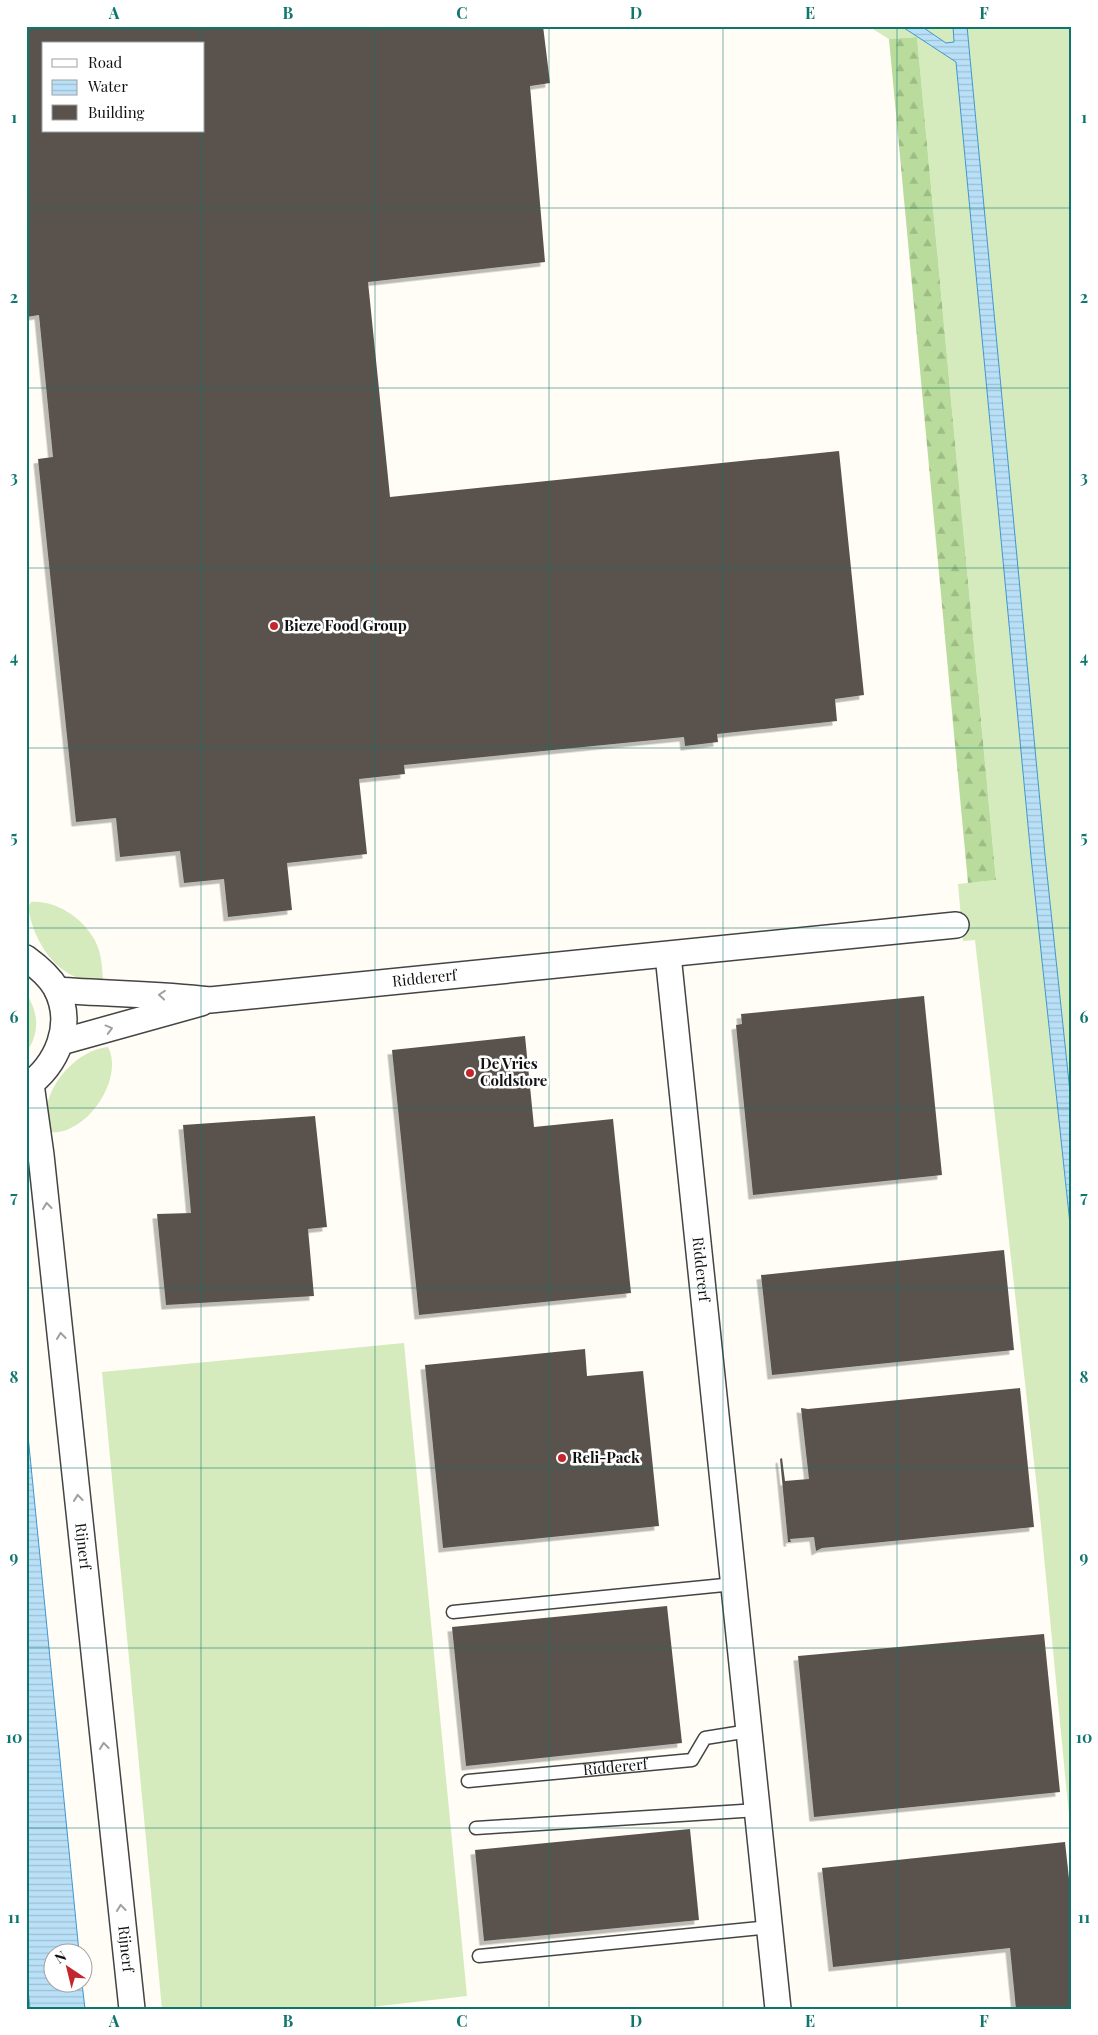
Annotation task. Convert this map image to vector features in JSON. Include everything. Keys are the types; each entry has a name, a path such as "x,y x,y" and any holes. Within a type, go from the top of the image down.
{"street":[{"name":"Riddererf","path":"57,990 110,994 157,994 210,1000 956,925"},
{"name":"Riddererf","path":"668,955 778,2009"},
{"path":"26,958 40,968 57,990 64,1021 61,1042 53,1062 40,1078 29,1086"},
{"name":"Riddererf","path":"61,1042 173,1012 210,1000"},
{"name":"Rijnerf","path":"29,1086 41,1155 132,2009"}],"lane":[{"path":"453,1612 734,1584"},
{"name":"Riddererf","path":"468,1781 692,1760 706,1738 749,1731"},
{"path":"476,1828 758,1810"},
{"path":"479,1956 770,1927"}],"green space":[{"path":"868,26 901,26 956,62 1031,857 1072,1243 1072,1847 1040,1515 975,940 963,941 958,884 996,880 917,37 889,39"},
{"path":"921,26 953,26 954,42 946,43"},
{"path":"967,26 1072,26 1072,1111 1045,855"},
{"path":"917,37 996,880 968,883 889,39"},
{"path":"31,902 51,904 79,920 92,936 99,949 103,980 80,979 69,974 51,959 38,940 30,918 28,907"},
{"path":"26,993 33,1008 36,1030 31,1046 26,1053"},
{"path":"108,1047 112,1060 111,1074 106,1089 98,1103 88,1116 76,1125 63,1131 49,1132 46,1117 47,1105 57,1082 74,1062 96,1050"},
{"path":"404,1343 467,1996 354,2009 162,2009 102,1372"}],"water":[{"path":"901,26 921,26 946,43 954,42 953,26 967,26 1045,855 1072,1111 1072,1243 1031,857 956,62"},
{"path":"26,1415 78,1942 42,1942 42,1992 83,1992 85,2009 30,2009 26,1970"}],"building":[{"path":"26,26 543,26 550,83 530,86 545,262 368,282 390,497 839,451 864,695 835,699 837,721 717,734 718,742 685,746 684,737 404,765 405,774 359,779 367,854 287,863 292,910 228,917 224,879 184,883 180,851 120,857 116,818 76,822 38,459 53,457 39,315 26,317"},
{"path":"924,996 942,1175 753,1195 736,1025 742,1024 741,1014"},
{"path":"525,1036 534,1127 613,1119 631,1293 419,1315 392,1050"},
{"path":"315,1116 327,1227 308,1229 314,1296 166,1305 157,1214 191,1213 183,1125"},
{"path":"1004,1250 1014,1350 772,1375 761,1275"},
{"path":"585,1349 587,1376 643,1371 659,1526 443,1548 425,1365"},
{"path":"1020,1388 1034,1527 822,1548 816,1551 814,1537 790,1539 791,1542 788,1542 780,1459 782,1458 785,1481 809,1479 801,1408 808,1409"},
{"path":"667,1606 682,1743 466,1766 452,1627"},
{"path":"1044,1634 1060,1792 814,1817 798,1656"},
{"path":"690,1829 699,1920 484,1941 475,1850"},
{"path":"1065,1842 1072,1906 1072,2009 1016,2009 1010,1948 833,1967 822,1868"}],"place":[{"name":"Bieze Food Group","path":"274,626"},
{"name":"De Vries Coldstore","path":"470,1073"},
{"name":"Reli-Pack","path":"562,1458"}]}
